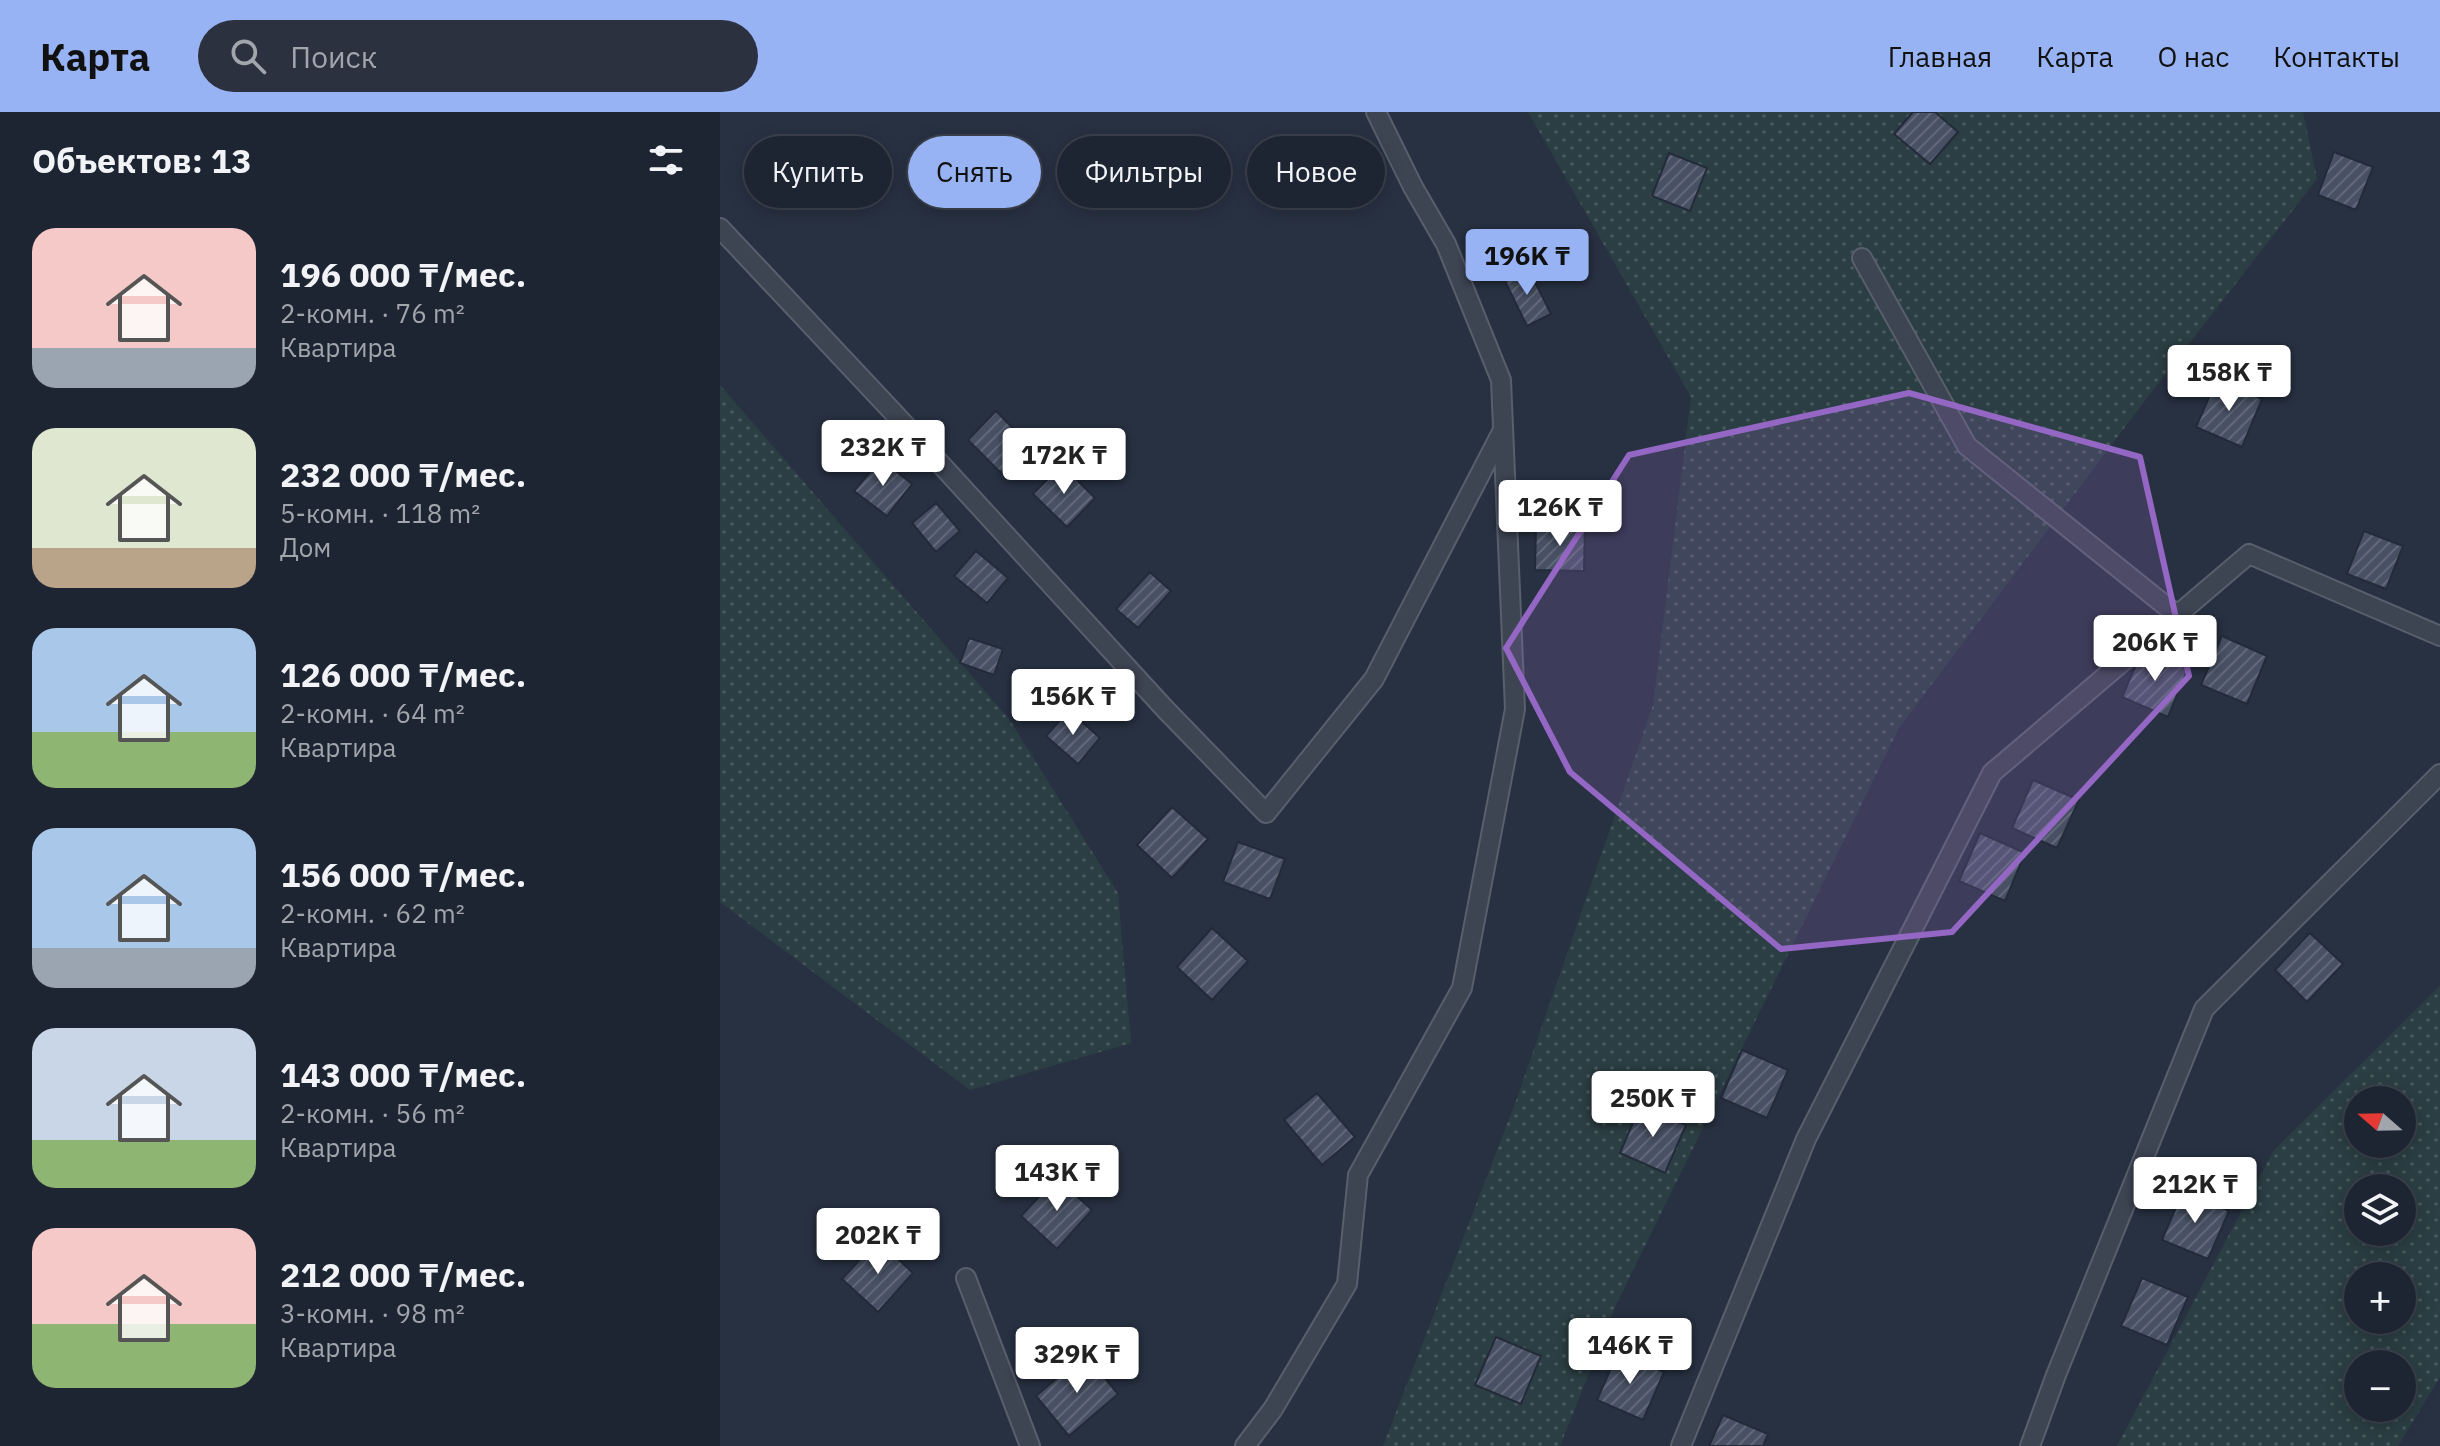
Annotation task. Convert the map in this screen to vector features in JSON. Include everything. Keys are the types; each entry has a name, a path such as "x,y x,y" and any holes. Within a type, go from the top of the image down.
{"lane":[{"path":"1245,1446 1273,1409 1347,1284 1358,1175 1462,988 1515,709 1501,380 1446,244 1413,187 1376,112"},
{"path":"720,228 1166,710 1266,813 1374,679 1505,428"},
{"path":"1862,258 1967,446 2177,615"},
{"path":"1681,1446 1806,1139 1992,773 2249,554 2440,636"},
{"path":"2030,1446 2204,1009 2440,774"},
{"path":"966,1278 1030,1446"}],"highlighted area":[{"path":"1909,393 2140,457 2189,676 1952,932 1781,949 1570,772 1506,648 1629,455"}],"green space":[{"path":"1528,112 2303,112 2317,179 2140,407 1899,728 1616,1305 1560,1446 1383,1446 1516,1101 1653,705 1691,397"},
{"path":"720,385 1009,719 1118,893 1131,1043 970,1090 720,902"},
{"path":"2440,986 2440,1377 2416,1416 2416,1350 2344,1350 2344,1422 2413,1422 2398,1446 2117,1446 2274,1150"}],"building":[{"path":"1913,112 1935,112 1958,132 1930,164 1894,134"},
{"path":"2334,152 2373,167 2356,210 2318,195"},
{"path":"1669,153 1707,168 1690,211 1652,196"},
{"path":"1528,268 1551,314 1527,326 1504,279"},
{"path":"2217,379 2262,399 2242,447 2196,427"},
{"path":"996,411 1029,445 1001,473 968,440"},
{"path":"881,459 912,484 887,516 854,491"},
{"path":"1062,465 1095,498 1067,527 1033,494"},
{"path":"936,503 960,531 936,552 912,523"},
{"path":"1536,524 1585,525 1584,571 1535,570"},
{"path":"2364,531 2403,546 2386,589 2347,574"},
{"path":"976,551 1008,578 987,603 954,576"},
{"path":"1150,572 1171,591 1138,628 1116,609"},
{"path":"2222,636 2267,656 2247,704 2201,685"},
{"path":"969,638 1003,649 994,675 960,663"},
{"path":"2143,649 2188,668 2168,717 2122,697"},
{"path":"1069,710 1100,738 1078,764 1046,736"},
{"path":"2033,780 2079,800 2057,848 2012,828"},
{"path":"1172,807 1208,839 1172,878 1137,845"},
{"path":"1980,833 2025,853 2005,901 1959,881"},
{"path":"1238,842 1285,859 1270,899 1223,882"},
{"path":"1212,928 1248,961 1212,1000 1177,967"},
{"path":"2310,933 2343,964 2307,1002 2275,970"},
{"path":"1742,1050 1788,1070 1767,1118 1721,1098"},
{"path":"1317,1093 1355,1137 1322,1165 1284,1120"},
{"path":"1640,1106 1686,1125 1665,1173 1620,1153"},
{"path":"1057,1178 1092,1210 1057,1249 1021,1216"},
{"path":"2183,1191 2229,1211 2208,1259 2162,1240"},
{"path":"878,1240 913,1273 878,1312 842,1279"},
{"path":"2142,1278 2188,1297 2167,1345 2121,1326"},
{"path":"1496,1337 1541,1356 1521,1404 1475,1385"},
{"path":"1618,1352 1664,1372 1643,1420 1597,1400"},
{"path":"1085,1354 1118,1394 1069,1436 1036,1396"},
{"path":"1723,1415 1768,1434 1763,1446 1709,1446"}]}
